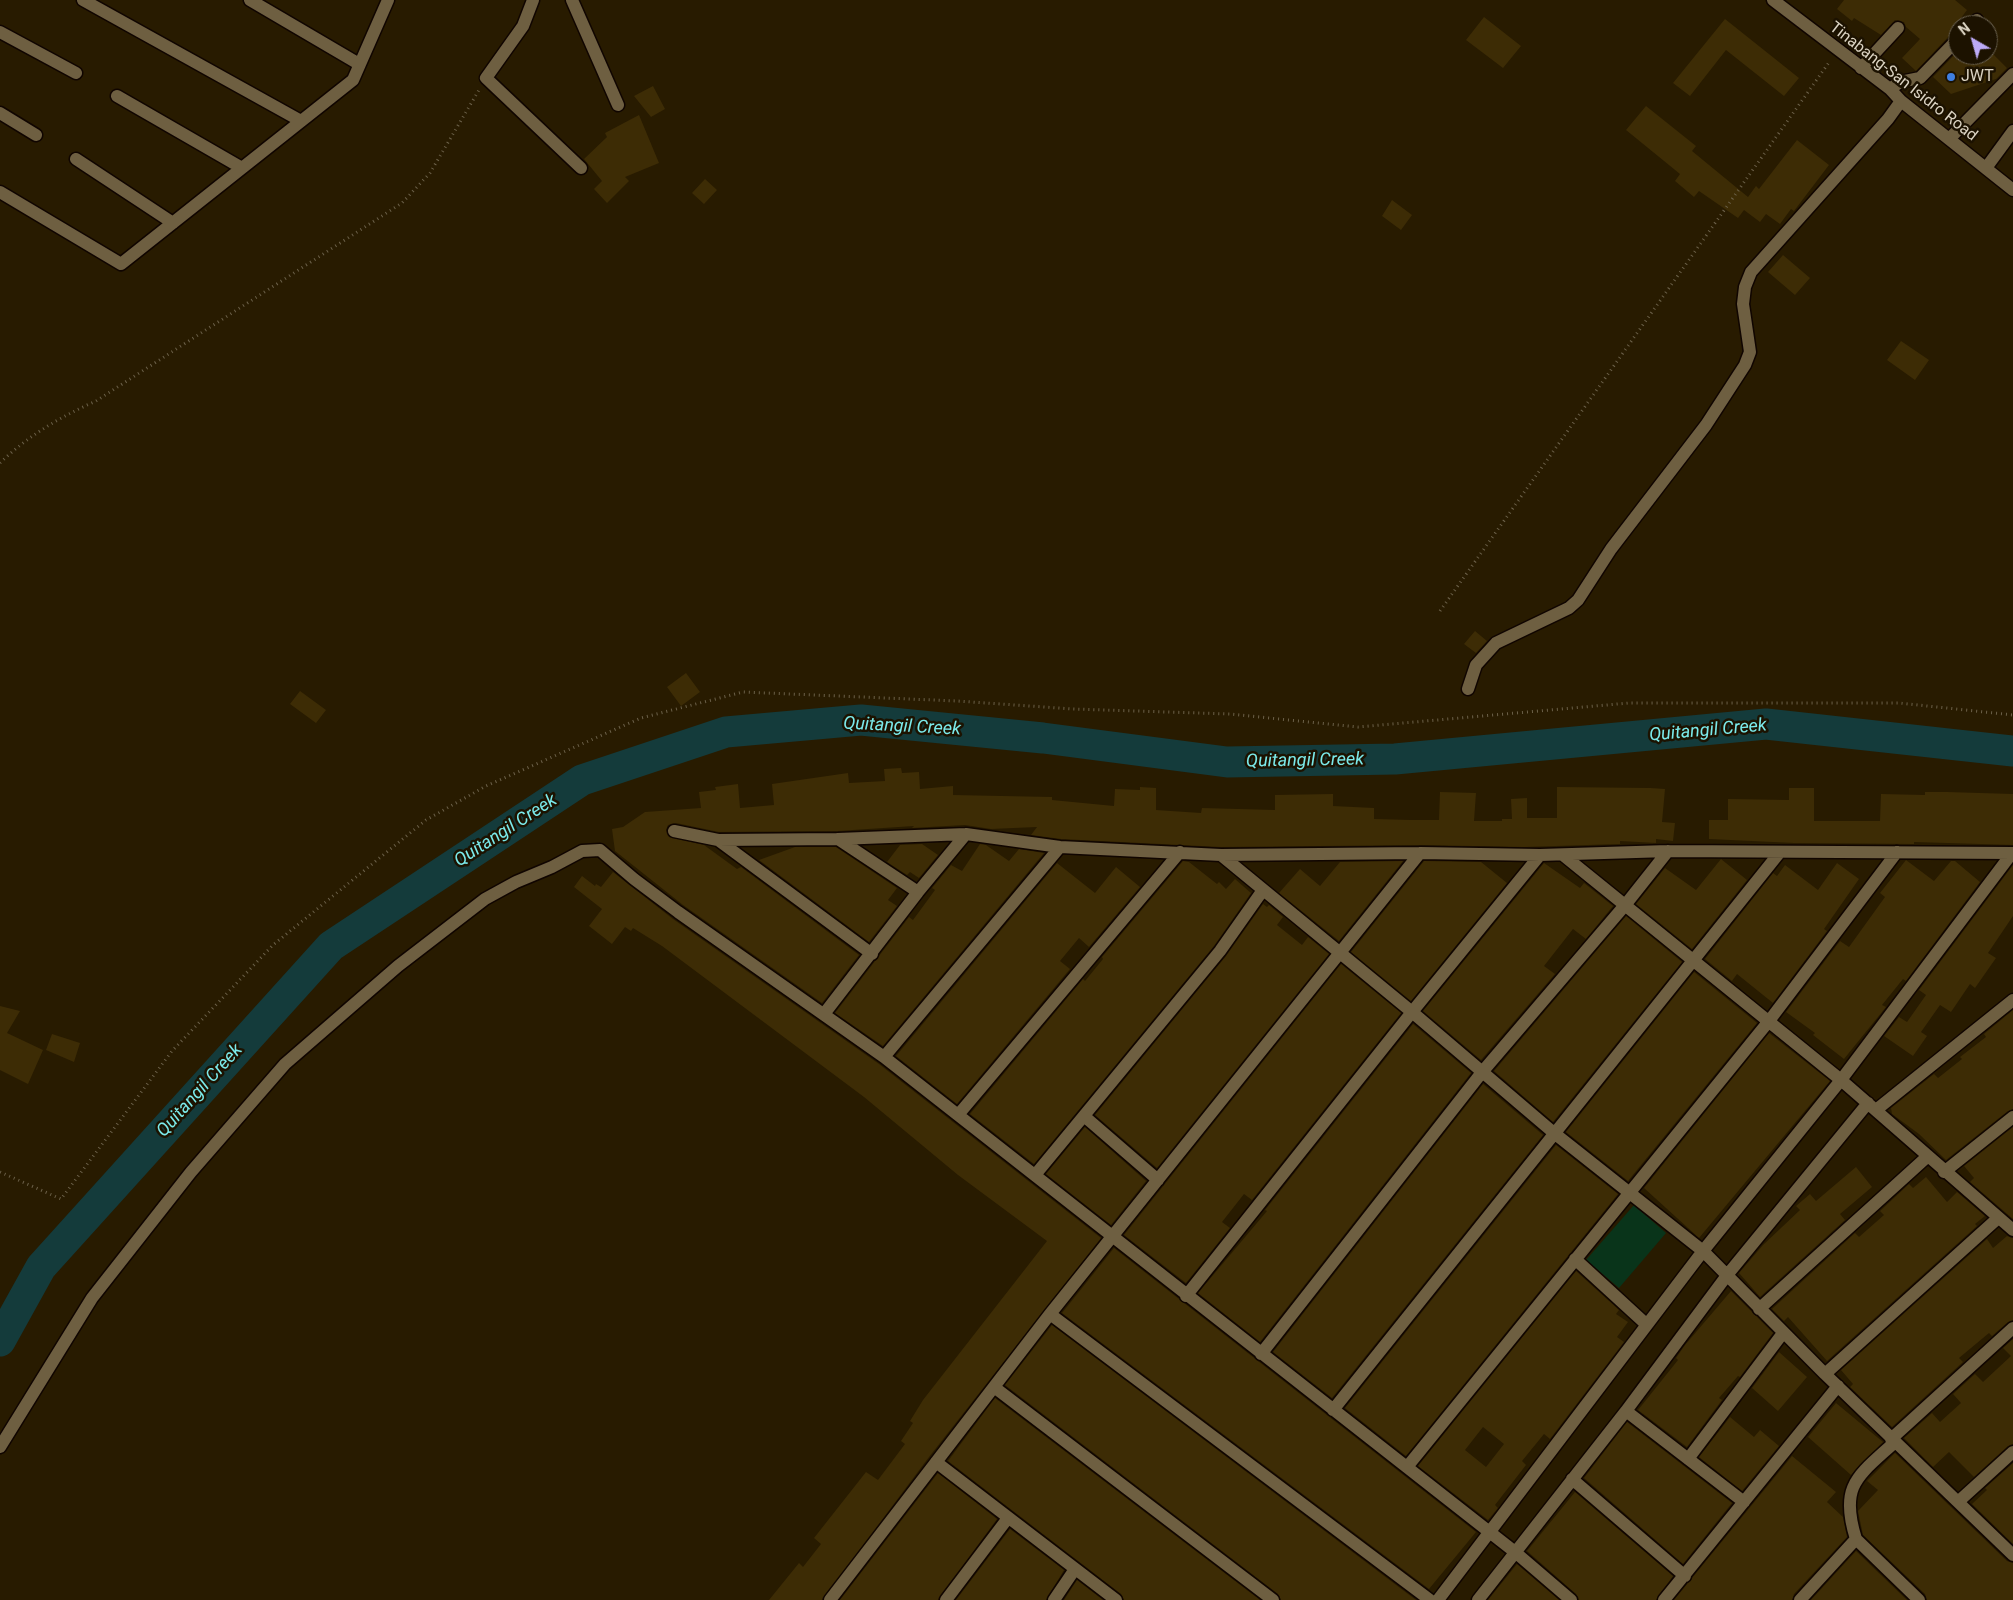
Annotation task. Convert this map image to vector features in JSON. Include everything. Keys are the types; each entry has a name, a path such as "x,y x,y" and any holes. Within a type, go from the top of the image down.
{"street":[{"path":"82,0 301,121"},
{"path":"250,0 359,64"},
{"path":"0,192 121,264 353,80 388,0"},
{"path":"534,0 523,26 486,78 581,168"},
{"path":"572,0 618,105"},
{"name":"Tinabang-San Isidro Road","path":"1773,0 1890,89 1901,101 1950,138 2013,190"},
{"path":"1861,68 1898,28"},
{"path":"0,32 76,74"},
{"path":"1890,89 1900,82 1920,78 1948,49"},
{"path":"1950,138 2013,74"},
{"path":"117,96 242,168"},
{"path":"1468,689 1476,665 1496,644 1570,608 1585,592 1611,549 1706,425 1745,365 1750,352 1743,304 1745,287 1751,272 1888,119 1901,101"},
{"path":"0,113 36,135"},
{"path":"1986,168 2013,131"},
{"path":"76,159 173,223"},
{"path":"674,831 718,840 838,840 966,834 1060,846 1221,855 1420,853 1563,855 1668,851 2012,853"},
{"path":"824,1014 918,892 966,834"},
{"path":"718,840 872,954"},
{"path":"838,840 918,892"},
{"path":"884,1057 1060,846"},
{"path":"0,1447 92,1298 191,1172 285,1064 398,966 485,899 582,851 600,850 678,912 884,1057 1186,1296 1515,1552 1570,1600"},
{"path":"1261,1354 1483,1071 1626,904 1668,851"},
{"path":"958,1115 1180,852"},
{"path":"1334,1410 1514,1187 1554,1132 1780,852"},
{"path":"1407,1467 1769,1021 1897,852"},
{"path":"830,1600 1050,1314 1420,853"},
{"path":"1438,1600 1703,1251 1841,1080 2012,853"},
{"path":"1221,855 1629,1194 1703,1251 1893,1441 1959,1501 2013,1555"},
{"path":"1186,1296 1412,1012 1540,855"},
{"path":"1563,855 1626,904 1841,1080 1997,1219 2013,1230"},
{"path":"1035,1175 1220,951 1264,890"},
{"path":"1478,1600 1626,1411 1728,1274 1872,1106 2013,1000"},
{"path":"1084,1116 1158,1180"},
{"path":"1944,1172 2013,1117"},
{"path":"1759,1309 1928,1156"},
{"path":"1825,1374 1997,1219"},
{"path":"1575,1259 1647,1325"},
{"path":"1050,1314 1430,1600"},
{"path":"1919,1600 1856,1538 1850,1513 1850,1493 1853,1483 1893,1441 2013,1328"},
{"path":"1688,1459 1783,1333"},
{"path":"1664,1600 1838,1386"},
{"path":"994,1387 1274,1600"},
{"path":"1626,1411 1744,1502"},
{"path":"1959,1501 2013,1452"},
{"path":"936,1462 1116,1600"},
{"path":"1572,1479 1685,1576"},
{"path":"946,1600 1008,1518"},
{"path":"1800,1600 1856,1538"},
{"path":"1054,1600 1075,1569"}],"path":[{"path":"1440,612 1837,50"},
{"path":"0,463 17,447 56,419 96,401 339,246 402,203 430,173 486,78"},
{"path":"0,1172 61,1199 172,1050 273,944 426,820 486,786 641,718 743,692 957,701 1073,709 1230,714 1358,727 1629,703 1899,703 2013,715"}],"green space":[{"path":"1634,1205 1666,1233 1619,1288 1586,1260"}],"building":[{"path":"1844,0 1955,0 1967,10 1963,15 1948,15 1948,37 1916,71 1902,58 1920,39 1906,27 1904,22 1895,20 1881,35 1854,18 1852,21 1837,9"},
{"path":"1484,17 1521,46 1503,68 1466,40"},
{"path":"1725,19 1799,78 1784,96 1726,50 1690,96 1673,83"},
{"path":"1998,59 2007,68 1996,79 1951,94 1933,77 1948,61 1948,65 1998,65"},
{"path":"653,86 665,109 651,117 634,96"},
{"path":"1646,106 1696,146 1692,151 1748,197 1756,186 1759,189 1797,140 1829,165 1794,211 1791,209 1780,224 1766,214 1760,222 1744,210 1738,218 1699,191 1694,197 1675,181 1680,174 1626,130"},
{"path":"639,115 659,163 625,177 629,181 607,203 594,189 602,181 584,159 607,137 605,133"},
{"path":"705,179 717,190 704,204 692,193"},
{"path":"1392,200 1412,215 1401,230 1382,216"},
{"path":"1783,255 1810,278 1795,295 1768,272"},
{"path":"1901,341 1929,360 1915,380 1887,360"},
{"path":"1475,631 1487,641 1476,653 1464,644"},
{"path":"686,673 700,692 681,706 667,687"},
{"path":"300,691 326,710 316,723 290,704"},
{"path":"901,768 902,773 919,772 920,789 953,786 953,795 1052,797 1052,800 1114,806 1115,789 1140,790 1140,787 1156,788 1156,810 1201,813 1202,808 1275,810 1275,795 1333,794 1333,806 1374,808 1374,819 1439,820 1440,792 1476,793 1474,821 1502,821 1502,819 1512,819 1511,799 1527,798 1527,818 1557,818 1557,787 1665,789 1662,822 1675,823 1673,841 1656,839 1656,843 1620,841 1620,844 1524,847 1420,845 1221,847 1061,839 1031,835 1037,827 991,829 965,825 838,831 719,832 676,823 668,825 666,830 669,837 704,845 737,869 741,867 859,955 822,1003 683,905 615,851 612,829 623,827 645,812 701,808 699,792 716,790 715,787 738,784 740,808 774,805 772,784 848,773 849,783 885,781 884,769"},
{"path":"1789,788 1814,788 1814,821 1880,821 1881,794 1925,795 1925,792 1947,792 2013,794 2013,845 1914,842 1914,844 1794,843 1709,839 1709,820 1728,820 1728,799 1789,800"},
{"path":"922,844 938,855 919,878 910,872 907,875 887,862 900,845"},
{"path":"980,844 986,845 1009,861 1019,849 1044,853 883,1046 835,1013 909,917 913,920 935,890 932,888 951,865 962,871"},
{"path":"795,847 836,847 897,888 888,900 897,906 869,942 759,860"},
{"path":"1721,859 1747,880 1692,949 1636,904 1665,868 1696,890"},
{"path":"1906,860 1934,881 1951,861 1955,861 1980,882 1906,981 1903,979 1882,1005 1886,1007 1844,1059 1813,1035 1815,1033 1786,1012 1840,941 1849,947 1885,897 1880,893"},
{"path":"1183,861 1189,862 1217,884 1219,882 1226,889 1235,879 1251,893 1214,946 1034,1164 970,1114 1083,979 1085,981 1103,959 1102,957"},
{"path":"1403,861 1339,941 1279,893 1300,869 1320,886 1340,862"},
{"path":"1424,861 1481,862 1507,883 1411,1001 1351,952"},
{"path":"1057,863 1095,893 1116,867 1140,887 1089,947 1079,938 1060,961 1070,969 957,1104 896,1056"},
{"path":"1544,863 1580,888 1584,883 1613,906 1586,939 1573,929 1544,966 1555,974 1481,1060 1423,1011"},
{"path":"1837,863 1859,879 1824,929 1827,931 1773,1003 1737,974 1732,981 1705,959 1773,873 1777,876 1785,865 1818,890"},
{"path":"2013,865 2013,916 1988,953 1996,958 1975,988 1970,984 1951,1012 1940,1005 1921,1032 1927,1036 1913,1056 1884,1036 1899,1017 1907,1022 1926,995 1919,990"},
{"path":"613,872 673,919 879,1064 1101,1238 929,1457 822,1600 769,1600 799,1563 803,1567 821,1544 814,1538 866,1472 878,1480 905,1444 901,1441 913,1423 910,1421 923,1400 1047,1241 958,1175 864,1097 662,946 633,928 631,931 625,927 612,944 589,926 602,909 574,887 582,876 595,886 596,884 601,887"},
{"path":"1263,904 1267,907 1269,905 1283,917 1277,925 1302,945 1308,937 1329,954 1157,1168 1095,1115 1226,956"},
{"path":"1626,916 1682,962 1553,1122 1494,1071"},
{"path":"1341,964 1401,1013 1252,1200 1244,1194 1222,1222 1230,1228 1186,1283 1124,1235"},
{"path":"1694,972 1757,1023 1628,1181 1566,1132"},
{"path":"0,1006 20,1011 7,1033 43,1050 28,1084 0,1070"},
{"path":"2013,1010 2013,1109 1946,1160 1919,1134 1892,1114 1891,1108 1934,1074 1938,1078 1962,1059 1960,1057 1986,1037 1984,1034"},
{"path":"1413,1024 1471,1073 1260,1342 1198,1293 1267,1211 1265,1210"},
{"path":"1769,1033 1830,1081 1699,1238 1644,1188"},
{"path":"52,1034 80,1043 74,1062 46,1050"},
{"path":"1483,1084 1543,1135 1332,1398 1273,1352"},
{"path":"1085,1127 1146,1181 1111,1225 1046,1174"},
{"path":"2013,1127 2013,1219 1970,1182 1974,1178 1964,1166"},
{"path":"1556,1145 1618,1194 1406,1456 1345,1408"},
{"path":"1856,1167 1872,1187 1840,1214 1845,1220 1760,1297 1739,1273 1763,1245 1800,1210 1796,1206 1810,1194 1816,1201"},
{"path":"1926,1177 1947,1202 1957,1192 1985,1216 1975,1224 1977,1226 1827,1361 1788,1317 1784,1321 1772,1309 1855,1233 1859,1237 1884,1215 1880,1211 1909,1184 1913,1188"},
{"path":"2007,1236 2013,1238 2013,1320 1992,1336 1989,1333 1959,1358 1963,1362 1892,1427 1850,1387 1853,1384 1841,1370 1987,1239 1993,1248"},
{"path":"1114,1248 1476,1532 1429,1589 1062,1313"},
{"path":"1576,1271 1619,1310 1616,1314 1628,1322 1617,1337 1624,1342 1550,1439 1544,1434 1522,1461 1526,1465 1495,1505 1498,1508 1488,1520 1418,1466","holes":["1483,1427 1504,1444 1486,1467 1465,1450"]},
{"path":"1731,1291 1773,1333 1740,1377 1738,1376 1719,1398 1722,1400 1687,1447 1638,1410 1678,1360 1676,1358 1685,1345"},
{"path":"1052,1325 1416,1600 1281,1600 1278,1594 1005,1385"},
{"path":"2013,1339 2013,1444 2008,1446 1974,1477 1949,1452 1933,1467 1904,1438 1932,1413 1940,1422 1961,1403 1953,1394 1975,1374 1983,1382 2011,1356 2003,1348"},
{"path":"1779,1352 1807,1377 1778,1411 1752,1388"},
{"path":"995,1398 1260,1600 1124,1600 1121,1594 948,1461"},
{"path":"1836,1403 1883,1442 1851,1475 1808,1437"},
{"path":"1730,1417 1754,1437 1760,1430 1779,1446 1742,1491 1699,1457"},
{"path":"1627,1422 1732,1503 1683,1564 1584,1478"},
{"path":"1895,1453 2007,1561 2013,1563 2013,1600 1927,1600 1925,1594 1863,1535 1858,1511 1878,1490 1867,1481"},
{"path":"1792,1456 1836,1492 1827,1502 1843,1517 1847,1537 1794,1594 1792,1600 1674,1600"},
{"path":"2013,1463 2013,1544 1972,1504 1987,1490 1985,1488"},
{"path":"938,1473 997,1519 938,1600 840,1600"},
{"path":"1575,1492 1673,1576 1656,1600 1579,1600 1576,1594 1527,1551"},
{"path":"1010,1529 1064,1570 1046,1600 956,1600"},
{"path":"1856,1551 1907,1600 1811,1600"},
{"path":"1517,1564 1559,1600 1488,1600"},
{"path":"1077,1580 1103,1600 1064,1600"}],"waterway":[{"name":"Quitangil Creek","path":"0,1341 41,1267 331,946 582,780 726,732 861,720 1043,738 1227,762 1395,759 1766,724 2013,751"}],"place":[{"name":"JWT","path":"1951,77"}]}
